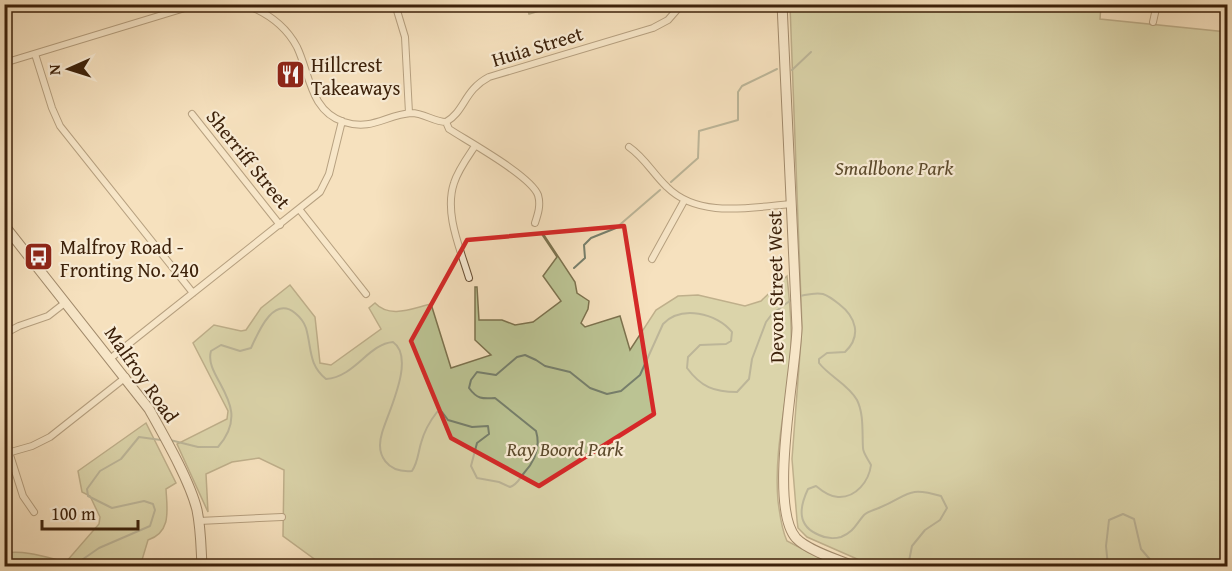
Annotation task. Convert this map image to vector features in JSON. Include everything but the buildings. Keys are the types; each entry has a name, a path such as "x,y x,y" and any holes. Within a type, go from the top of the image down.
{"main road":[{"name":"Devon Street West","path":"782,4 797,312 795,361 783,462 787,517 790,530 799,541 854,567"},
{"name":"Malfroy Road","path":"4,225 149,409 192,495 199,521 202,567"}],"street":[{"path":"4,63 198,4"},
{"path":"244,4 266,15 285,30 298,49 312,93 322,107 342,121 354,124 370,125 409,113 422,114 436,121 447,122 449,129 519,174 534,187 539,202 535,223"},
{"path":"395,4 405,37 409,113"},
{"name":"Huia Street","path":"447,122 475,86 489,77 653,28 668,20 682,4"},
{"path":"1153,22 1157,4"},
{"path":"35,54 60,126 193,293"},
{"name":"Sherriff Street","path":"192,114 280,225"},
{"path":"111,358 313,199 325,185 330,174 342,121"},
{"path":"469,278 452,220 451,196 457,174 475,146"},
{"path":"628,147 639,154 666,187 684,201 705,208 792,204"},
{"path":"652,259 684,201"},
{"path":"299,209 366,294"},
{"path":"4,334 48,316 66,302"},
{"path":"34,512 23,496 7,453 32,446 50,437 126,377"},
{"path":"199,521 282,517"}],"highlighted area":[{"path":"624,226 654,414 539,486 451,438 411,341 467,240"}],"green space":[{"path":"526,4 560,4 560,5 529,14"},
{"name":"Smallbone Park","path":"790,5 1101,5 1100,19 1227,32 1227,566 873,566 807,537 798,528 792,459 802,327"},
{"name":"Ray Boord Park","path":"542,232 575,282 577,293 589,301 581,323 585,327 620,316 630,350 656,310 678,296 698,295 745,306 761,301 787,276 791,342 777,466 780,516 787,541 835,566 324,566 283,536 284,470 259,458 232,462 206,474 208,512 177,444 227,419 228,411 193,343 214,325 246,330 261,308 290,285 315,317 320,363 331,365 381,329 369,308 375,303 381,308 395,311 431,304 451,368 491,355 475,340 475,287 477,287 479,320 502,320 515,325 533,322 561,301 543,276 557,257"},
{"path":"146,423 176,483 166,489 165,526 156,536 148,540 142,560 130,566 5,566 5,553 13,552 36,554 66,562 99,524 100,517 90,496 82,492 78,471"}],"waterway":[{"path":"792,70 811,52"},
{"path":"671,182 698,158 699,131 738,120 738,92 742,86 777,69"},
{"path":"574,268 585,258 584,245 591,238 616,228 660,190"},
{"path":"799,296 817,293 825,295 845,309 853,321 855,333 850,346 845,352 827,353 819,359 819,363 849,389 857,400 862,417 863,450 871,465 868,477 856,492 845,497 835,497 816,486 808,489 803,503 803,522 819,535 838,538 852,530 866,514 909,493 921,492 941,496 947,508 940,520 925,530 912,546 908,566"},
{"path":"170,440 198,447 218,447 228,432 231,418 230,405 211,361 211,351 221,345 240,351 251,348 267,318 273,312 287,309 302,320 306,328 313,362 326,379 345,373 384,344 393,342 399,350 402,360 401,372 380,441 382,456 390,466 412,471 428,427 437,412 442,412 448,420 472,427 488,426 489,434 477,443 471,466 477,478 499,482 510,487 518,481 534,459 538,443 536,431 495,398 480,398 472,392 469,388 477,372 496,375 517,357 525,355 545,366 570,372 590,388 607,394 621,391 640,375 663,324 671,318 689,313 708,316 725,325 732,332 731,341 726,344 700,345 688,357 687,368 697,380 709,387 721,391 737,392 749,379 752,359 766,322 772,314 791,300"},
{"path":"75,566 99,548 150,526 155,510 153,504 144,501 112,508 88,496 87,489 100,471 121,459 139,437 161,440"},
{"path":"1108,566 1106,546 1109,520 1123,514 1134,519 1141,549 1153,566"}],"place":[{"name":"Hillcrest Takeaways","path":"290,75"},
{"name":"Malfroy Road - Fronting No. 240","path":"39,257"}]}
